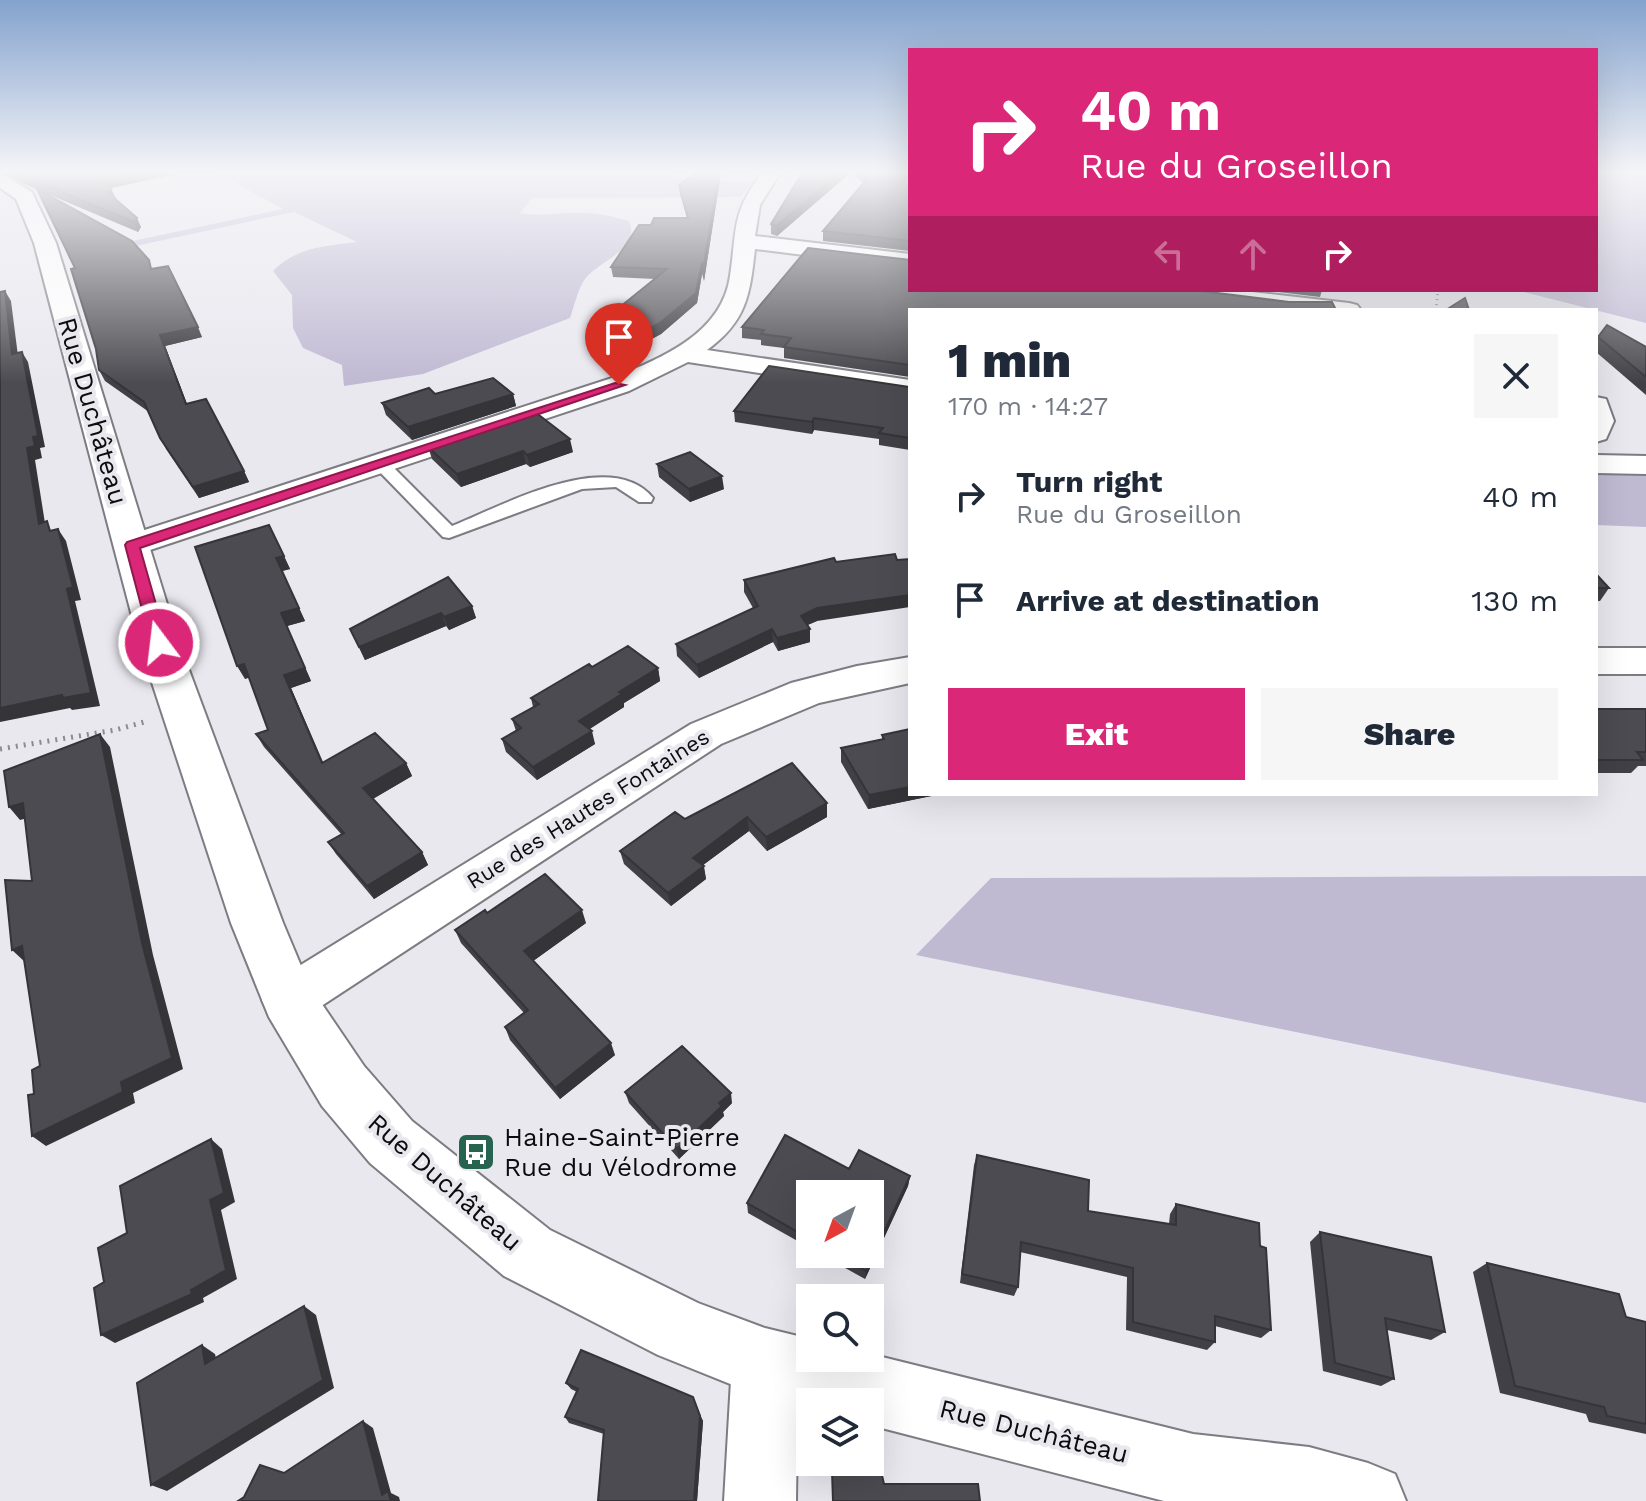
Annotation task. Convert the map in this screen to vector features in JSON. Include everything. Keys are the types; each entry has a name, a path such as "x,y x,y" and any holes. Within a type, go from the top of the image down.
{"street":[{"name":"Rue Duchâteau","path":"45,243 159,643 257,923 288,1000 343,1086 391,1142 527,1253 682,1331 765,1363 1193,1471 1309,1485 1368,1501"},
{"path":"747,243 758,272"},
{"path":"763,243 908,261"},
{"path":"132,545 619,385 683,354 723,322 758,272 819,250"},
{"path":"1189,292 1331,308"},
{"path":"683,354 908,388"},
{"path":"1598,464 1646,465"},
{"path":"1598,661 1646,661"},
{"name":"Rue des Hautes Fontaines","path":"288,1000 706,734 768,706 824,687 908,670"},
{"path":"760,1501 765,1363"}],"lane":[{"path":"381,464 449,533 586,483 616,482 629,486 645,498"}],"path":[{"path":"0,749 115,730 182,708"}],"shaded area":[{"path":"123,243 149,243 70,260 67,255"},
{"path":"350,243 627,243 583,282 570,318 423,374 344,386 342,365 303,348 293,328 292,295 273,271 291,257"},
{"path":"1598,243 1646,243 1646,323 1598,311 1598,308 1524,292 1598,292"},
{"path":"1598,464 1646,465 1646,527 1598,525"},
{"path":"1646,876 1646,1103 916,955 991,878"}],"building":[{"path":"63,243 134,243 149,260 151,269 168,266 198,327 160,335 186,404 206,399 244,471 193,487 160,438 144,402 99,370 96,349 71,269 75,268"},
{"path":"627,243 707,243 696,293 660,323 628,340 594,328 667,269 611,267"},
{"path":"808,248 908,260 908,292 1209,292 1289,302 1332,302 1335,308 908,308 908,365 784,347 791,338 761,334 764,330 742,327"},
{"path":"5,291 12,354 22,352 38,436 33,437 35,446 27,448 39,524 47,521 50,531 58,529 73,587 67,589 91,693 63,698 62,695 0,708 0,292"},
{"path":"1465,298 1468,308 1449,308"},
{"path":"1607,325 1646,347 1646,377 1598,337"},
{"path":"769,366 908,387 908,438 879,433 883,428 734,411"},
{"path":"493,378 513,394 408,427 382,403 429,388 435,394"},
{"path":"535,412 570,439 527,455 523,451 457,474 428,447"},
{"path":"690,452 722,476 689,489 657,464"},
{"path":"269,525 284,556 276,558 299,608 281,613 305,668 284,675 322,763 375,733 406,763 363,788 422,852 367,886 328,842 344,833 256,734 268,730 244,664 237,666 195,547"},
{"path":"895,554 897,560 908,559 908,595 817,608 801,616 810,629 777,638 772,629 697,665 676,644 758,606 744,580 834,558 836,562"},
{"path":"1598,576 1609,588 1598,588"},
{"path":"448,577 472,606 444,617 441,613 359,647 350,629"},
{"path":"628,646 658,668 579,721 592,731 533,767 502,739 521,728 512,719 539,704 531,698 589,664 592,667"},
{"path":"1598,709 1646,709 1646,752 1637,752 1643,760 1598,760"},
{"path":"908,729 908,787 869,795 841,748 884,739 882,735"},
{"path":"100,734 142,943 172,1058 121,1082 123,1092 32,1136 28,1095 34,1094 32,1070 40,1066 22,946 12,950 5,880 32,881 23,803 9,807 4,771"},
{"path":"792,763 827,803 766,837 747,817 693,858 704,866 668,893 620,851 675,812 685,819"},
{"path":"545,874 582,910 524,951 611,1043 555,1088 505,1027 528,1010 455,930 485,910 487,913"},
{"path":"682,1046 731,1093 719,1103 722,1106 677,1149 625,1092"},
{"path":"785,1135 849,1169 859,1150 910,1176 884,1232 884,1180 796,1180 796,1231 747,1203"},
{"path":"211,1139 224,1193 210,1200 226,1270 191,1290 192,1294 101,1335 94,1288 104,1282 98,1248 127,1233 120,1186"},
{"path":"977,1155 1089,1180 1088,1211 1176,1225 1176,1204 1259,1223 1260,1246 1266,1248 1271,1330 1215,1316 1215,1342 1133,1322 1133,1268 1021,1242 1018,1287 962,1274"},
{"path":"1320,1232 1431,1257 1445,1332 1385,1318 1394,1379 1335,1363"},
{"path":"1487,1263 1619,1294 1626,1317 1646,1322 1646,1424 1607,1416 1604,1407 1515,1386"},
{"path":"304,1306 323,1380 151,1485 137,1383 202,1345 205,1364"},
{"path":"581,1350 693,1397 700,1416 694,1501 598,1501 604,1430 565,1417 578,1389 566,1383"},
{"path":"363,1421 382,1495 388,1491 391,1501 238,1501 244,1497 260,1465 284,1473"},
{"path":"832,1476 882,1476 884,1484 978,1484 980,1501 833,1501"}],"place":[{"name":"Haine-Saint-Pierre Rue du Vélodrome","path":"476,1152"}],"route":[{"path":"159,643 132,545 619,385"}]}
